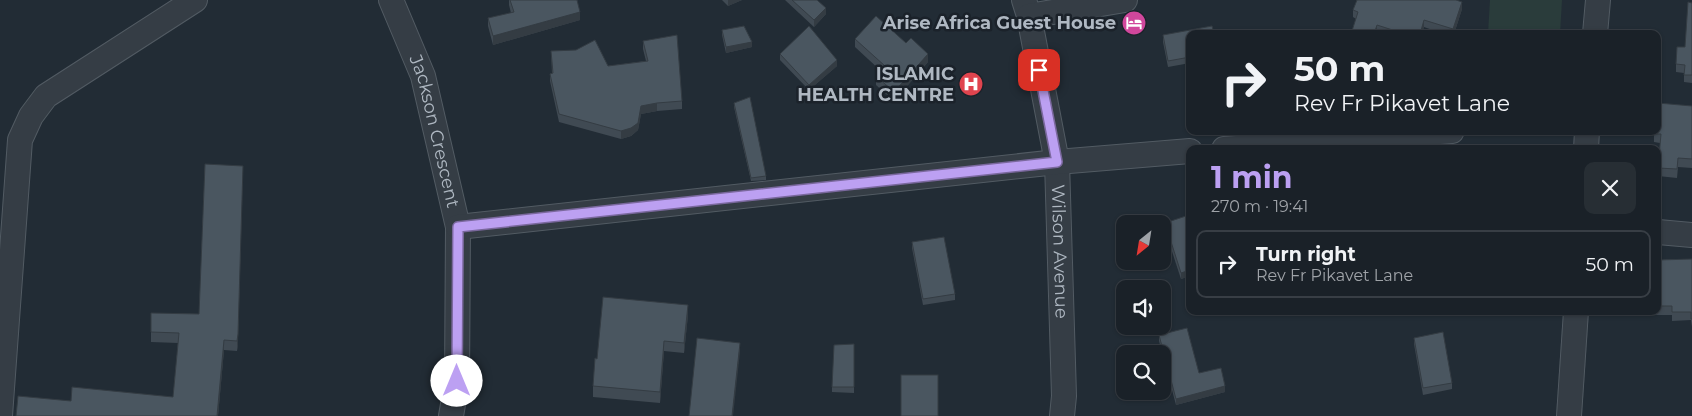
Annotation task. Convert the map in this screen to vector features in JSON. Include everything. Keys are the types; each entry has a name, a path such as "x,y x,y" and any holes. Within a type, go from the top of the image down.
{"street":[{"path":"0,416 20,140 31,116 46,96 195,0"},
{"name":"Jackson Crescent","path":"391,0 423,76 458,227 457,381 451,416"},
{"path":"1026,8 1125,0"},
{"path":"1595,30 1598,0"},
{"name":"Wilson Avenue","path":"1026,8 1057,162 1064,396 1062,416"},
{"path":"1275,145 1401,135"},
{"path":"458,227 1057,162 1186,151"},
{"path":"1661,232 1692,235"},
{"path":"1569,416 1576,315"}],"shaded area":[{"path":"1490,0 1562,0 1560,30 1488,30"}],"building":[{"path":"510,0 577,0 580,12 493,36 488,18 514,12"},
{"path":"792,0 817,0 826,8 814,20"},
{"path":"1357,0 1456,0 1462,2 1453,29 1424,20 1421,30 1393,30 1377,25 1375,30 1352,30 1358,12 1353,10"},
{"path":"1688,2 1692,3 1692,75 1684,75 1685,65 1676,64 1677,47 1685,47"},
{"path":"876,16 906,43 911,38 928,54 894,92 876,76 885,66 855,39"},
{"path":"744,26 752,42 726,47 722,30"},
{"path":"809,26 837,60 809,85 780,54"},
{"path":"1212,26 1213,30 1190,30"},
{"path":"1186,31 1186,58 1168,61 1163,35"},
{"path":"677,35 682,101 641,106 638,123 631,128 621,131 559,114 550,74 553,73 551,51 576,50 595,40 608,66 648,61 643,41"},
{"path":"750,97 766,176 751,178 734,103"},
{"path":"1661,103 1692,106 1692,159 1678,158 1677,169 1661,168"},
{"path":"205,164 243,166 238,334 237,341 224,340 217,416 16,416 18,396 71,401 72,387 173,397 179,333 151,332 151,313 199,314"},
{"path":"1186,216 1186,271 1181,273 1171,242 1171,221"},
{"path":"944,237 955,294 923,299 912,242"},
{"path":"1692,259 1692,319 1691,312 1672,312 1672,306 1661,306 1661,260"},
{"path":"603,297 688,305 684,343 664,341 660,392 593,386"},
{"path":"1187,328 1199,373 1221,368 1225,386 1176,399 1171,380 1171,345 1162,345 1159,335 1171,335 1171,332"},
{"path":"1443,332 1452,383 1423,388 1414,338"},
{"path":"697,338 740,343 732,416 689,416"},
{"path":"854,344 854,387 832,387 834,345"},
{"path":"901,375 938,375 938,416 901,416"}],"place":[{"name":"Arise Africa Guest House","path":"1134,23"},
{"name":"ISLAMIC HEALTH CENTRE","path":"971,84"}],"route":[{"path":"457,381 458,227 1057,162 1039,70"}]}
